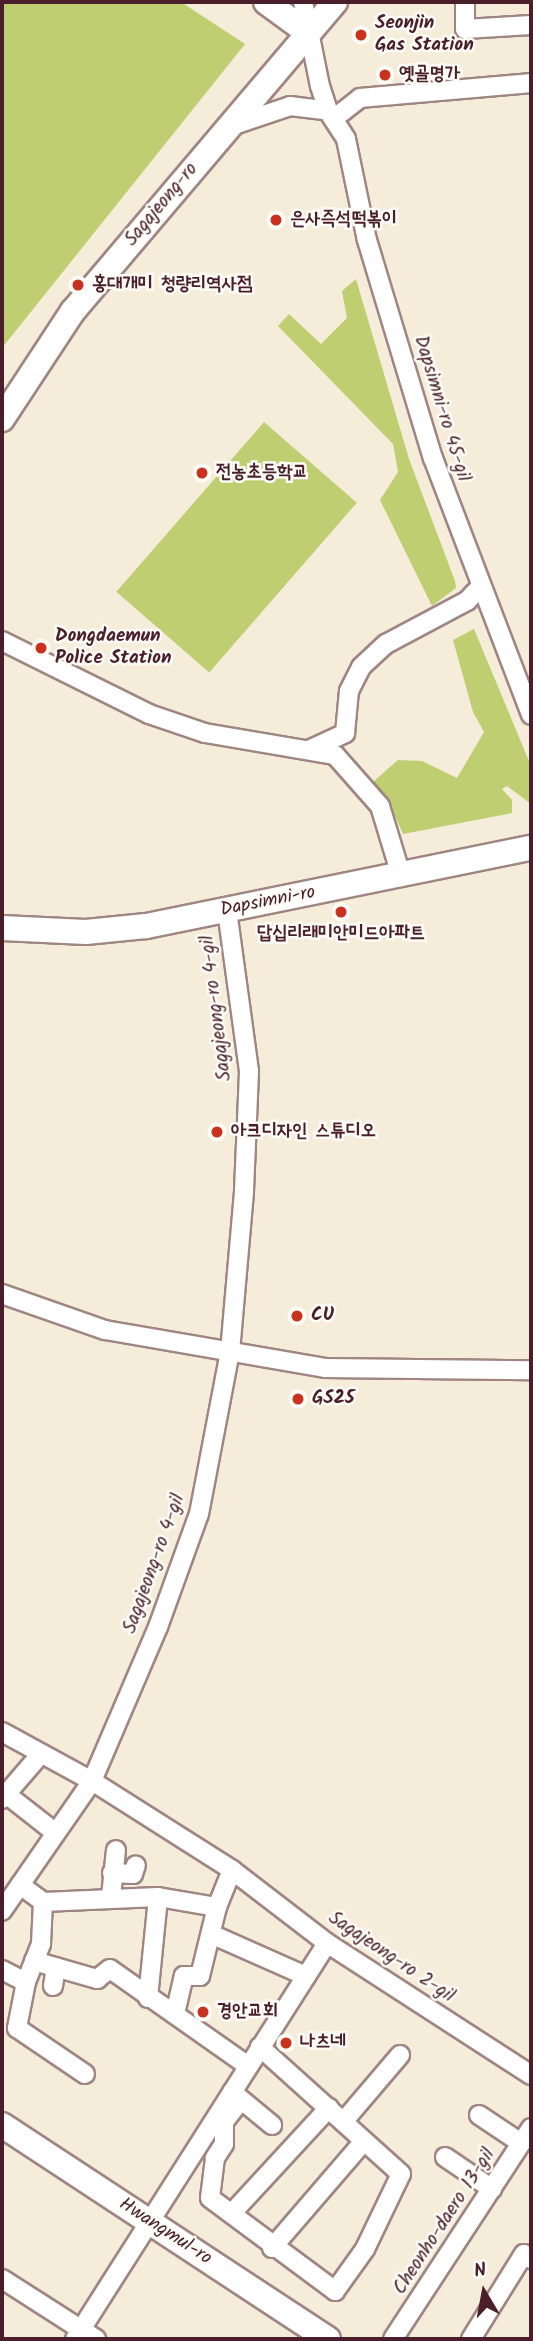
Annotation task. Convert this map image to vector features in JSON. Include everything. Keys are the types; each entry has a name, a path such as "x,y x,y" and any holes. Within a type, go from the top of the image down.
{"main road":[{"path":"266,2 307,32"},
{"name":"Sagajeong-ro","path":"2,419 73,311 335,2"},
{"name":"Dapsimni-ro","path":"2,928 86,932 227,911 531,848"},
{"name":"Hwangmul-ro","path":"2,2125 328,2339"}],"street":[{"name":"Dapsimni-ro 45-gil","path":"303,2 307,32 346,139 367,240 433,458 531,715"},
{"path":"465,2 466,29 531,25"},
{"path":"228,127 290,106 335,112 360,97 531,83"},
{"path":"309,750 345,733 349,691 361,667 386,644 467,601 480,587"},
{"path":"2,641 149,714 205,733 335,755 380,806 401,875"},
{"name":"Sagajeong-ro 4-gil","path":"2,1911 92,1781 158,1627 199,1514 230,1352 249,1071 227,911"},
{"path":"2,1294 105,1330 325,1368 531,1370"},
{"name":"Sagajeong-ro 2-gil","path":"2,1732 39,1756 92,1781 232,1870 327,1943 531,2074"},
{"path":"39,1756 4,1797 56,1833"},
{"path":"111,1896 116,1850"},
{"path":"112,1873 132,1874 136,1865"},
{"path":"175,2014 184,1976 200,1976 217,1907 232,1870"},
{"path":"20,1885 43,1902 111,1896 158,1896 217,1907"},
{"path":"148,1998 158,1896"},
{"path":"43,1902 41,1944 26,1982 17,2028 85,2074"},
{"path":"211,1934 306,1976"},
{"path":"260,2047 401,2174 365,2249 335,2291 272,2248 232,2213 210,2198 215,2158 224,2144 224,2122 248,2066 260,2047 327,1943"},
{"path":"34,1961 96,1979 110,1969 248,2066"},
{"path":"53,1986 57,1967"},
{"path":"2,1970 26,1982"},
{"path":"343,2122 400,2055"},
{"path":"236,2096 272,2125"},
{"path":"2,2279 84,2336 152,2223 164,2195 236,2096"},
{"path":"232,2213 329,2108"},
{"path":"479,2115 526,2136"},
{"name":"Cheonho-daero 13-gil","path":"393,2339 526,2136"},
{"path":"272,2248 364,2141"},
{"path":"445,2157 492,2189"},
{"path":"471,2339 524,2255 531,2259"}],"green space":[{"path":"2,2 181,2 245,44 2,348"},
{"path":"356,279 409,459 455,581 456,588 432,606 380,500 398,472 393,444 278,326 289,314 321,344 347,318 342,291"},
{"path":"264,422 357,503 209,673 116,592"},
{"path":"474,629 531,766 531,804 507,786 502,789 512,800 512,813 403,834 387,798 373,782 398,760 422,761 457,778 484,732 473,712 453,640"}],"place":[{"name":"Seonjin Gas Station","path":"361,35"},
{"name":"옛골명가","path":"385,75"},
{"name":"은사즉석떡볶이","path":"276,220"},
{"name":"홍대개미 청량리역사점","path":"78,285"},
{"name":"전농초등학교","path":"202,473"},
{"name":"Dongdaemun Police Station","path":"41,648"},
{"name":"답십리래미안미드아파트","path":"341,912"},
{"name":"아크디자인 스튜디오","path":"217,1132"},
{"name":"CU","path":"297,1316"},
{"name":"GS25","path":"298,1399"},
{"name":"경안교회","path":"203,2012"},
{"name":"나츠네","path":"286,2043"}]}
